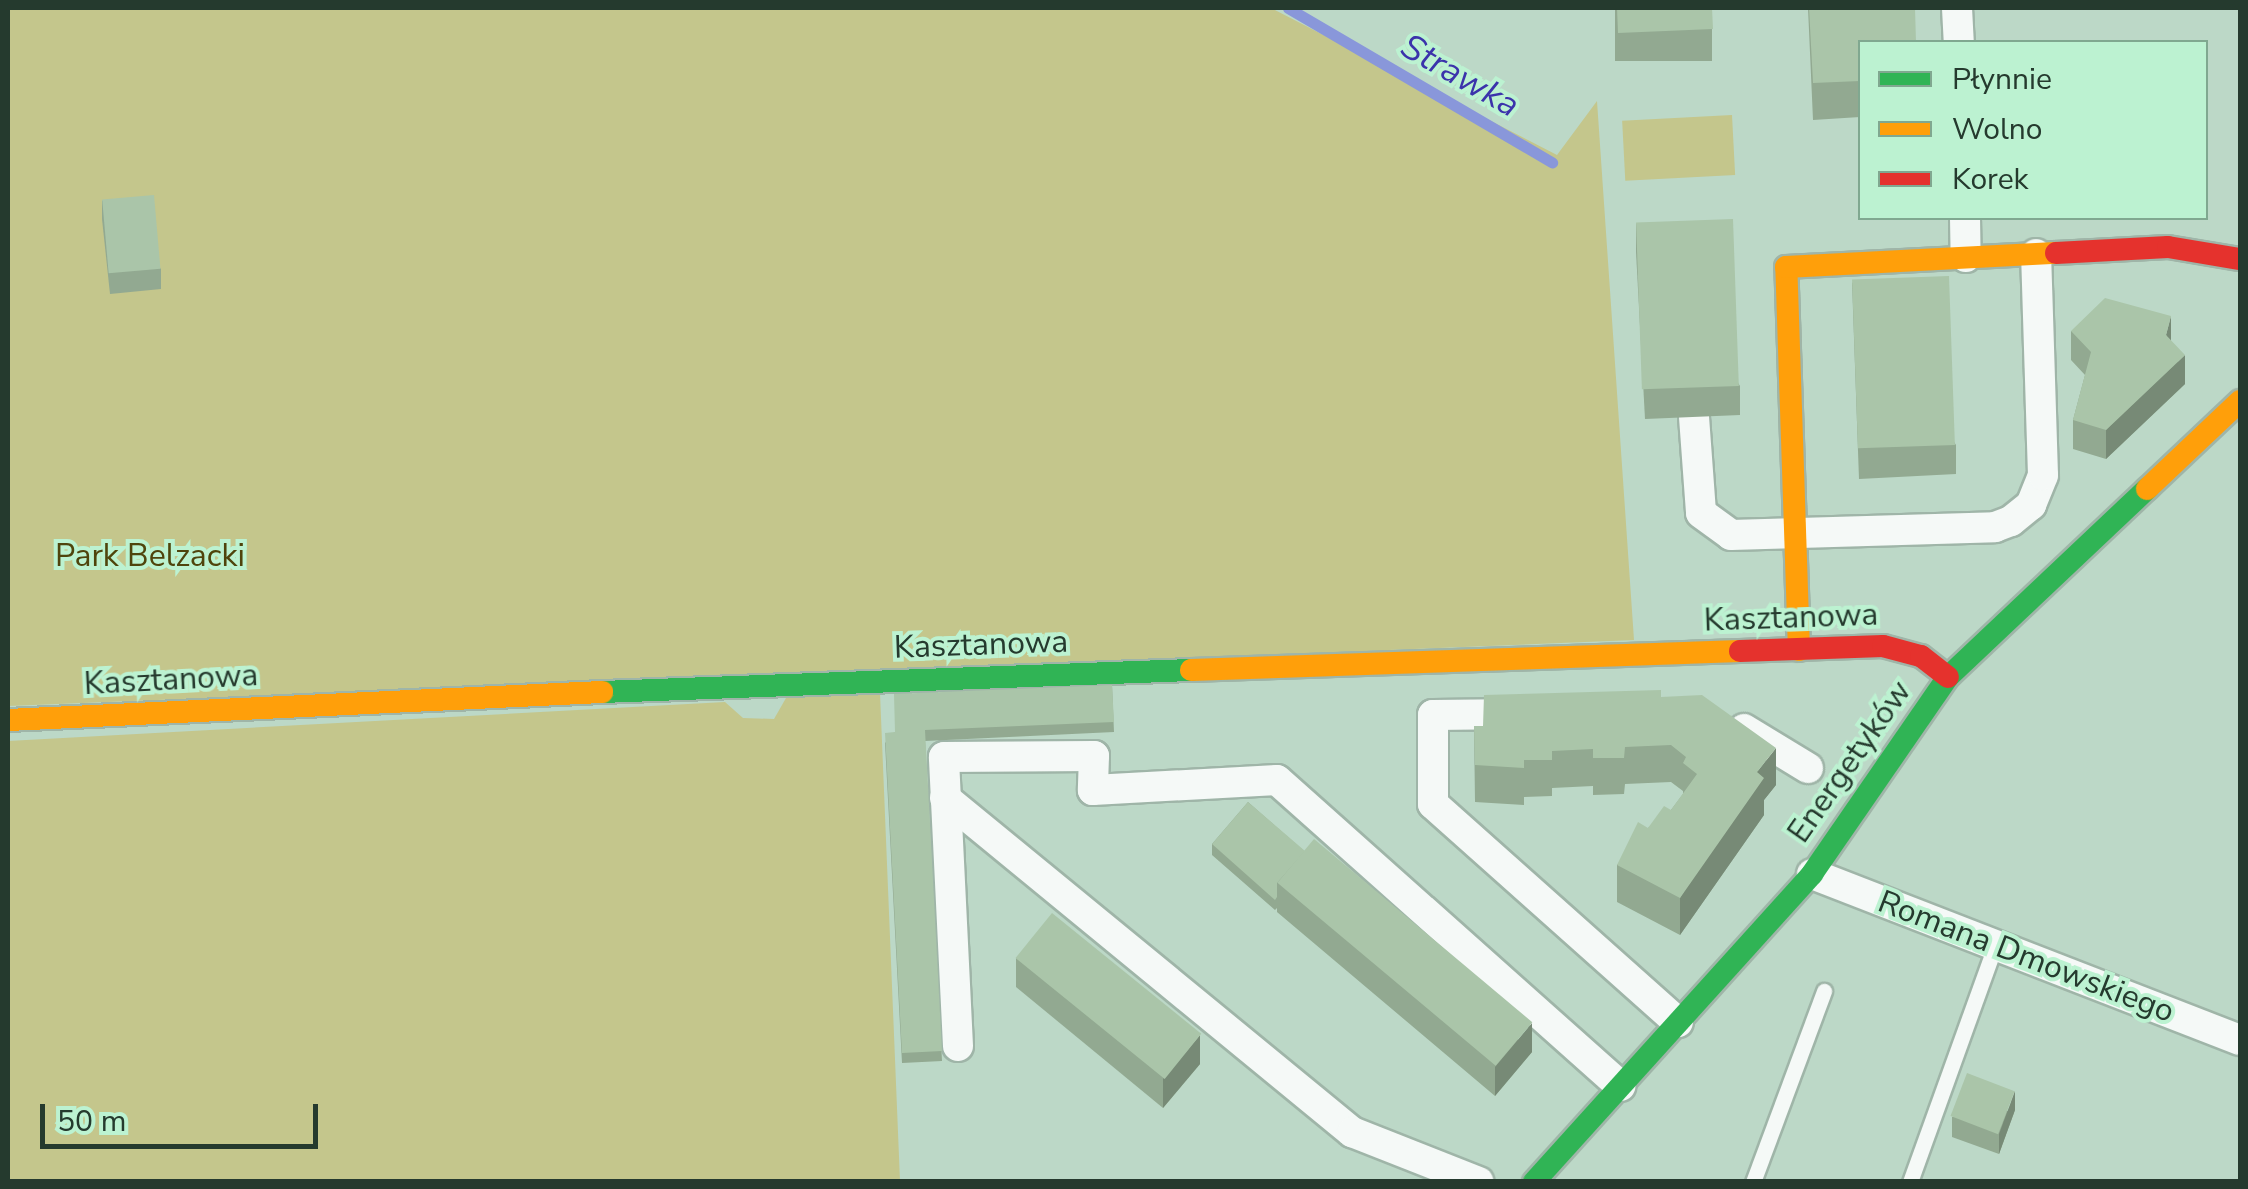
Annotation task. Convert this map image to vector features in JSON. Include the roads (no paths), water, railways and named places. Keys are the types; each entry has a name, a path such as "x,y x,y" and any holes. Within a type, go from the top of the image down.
{"street":[{"path":"1957,8 1959,40"},
{"path":"1965,220 1966,257"},
{"path":"1799,650 1786,267 2168,247 2240,259"},
{"path":"1694,417 1698,503 1706,521 1742,538 1995,528 2030,504 2043,476 2036,254"},
{"name":"Energetyków","path":"1534,1182 1812,874 1948,678 2240,401"},
{"name":"Kasztanowa","path":"8,720 760,685 1799,650 1897,648 1921,656 1948,678"},
{"path":"1717,713 1808,768"},
{"path":"1547,714 1434,714 1433,804 1678,1022"},
{"path":"958,1046 944,757 1094,756 1093,790 1277,780 1620,1086"},
{"path":"945,798 1352,1132 1479,1182"},
{"name":"Romana Dmowskiego","path":"1812,874 2240,1040"}],"lane":[{"path":"1910,1182 1995,946"},
{"path":"1753,1182 1824,991"}],"waterway":[{"name":"Strawka","path":"1288,8 1552,162"}],"park label":[{"name":"Park Belzacki","path":"150,556"}]}
